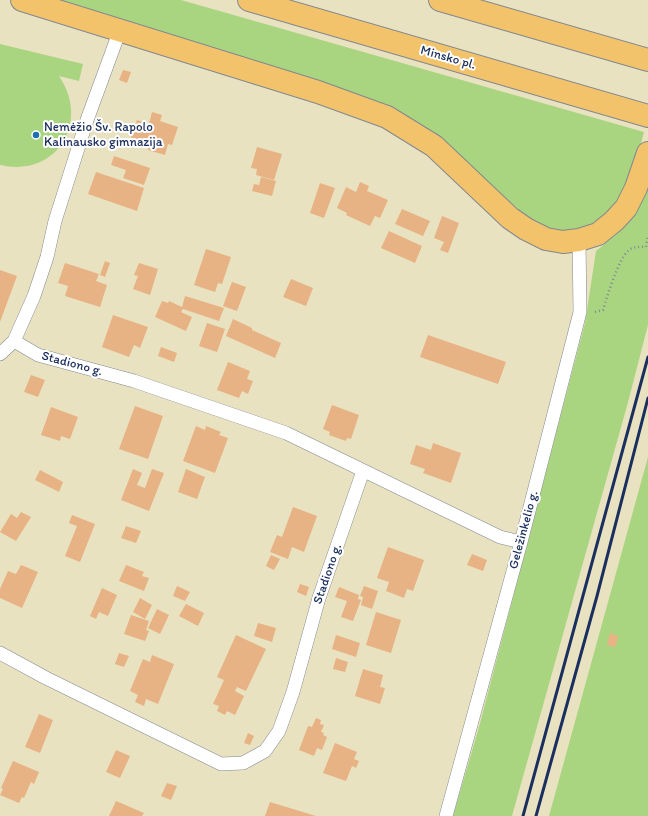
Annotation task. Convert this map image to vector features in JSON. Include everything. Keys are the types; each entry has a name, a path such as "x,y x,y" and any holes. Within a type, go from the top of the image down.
{"highway":[{"path":"22,0 318,92 388,118 434,146 510,218 526,229 546,239 563,242 579,240 598,234 614,221 626,208 636,188 648,153"},
{"name":"Minsko pl.","path":"249,0 648,116"},
{"path":"440,0 648,60"}],"street":[{"path":"0,354 14,341 34,296 88,120 120,30"},
{"name":"Geležinkelio g.","path":"446,816 521,542 580,312 579,240"},
{"name":"Stadiono g.","path":"0,653 46,678 221,764 243,763 265,751 279,731 293,692 319,598 363,471 286,433 134,381 38,355 14,341"},
{"path":"363,471 500,537 521,542"}],"path":[{"path":"580,312 598,312 603,310 610,287 623,257 628,250 636,246 646,247 648,236"}],"green space":[{"path":"54,0 181,0 644,132 628,185 624,193 610,210 592,226 575,231 558,230 542,225 527,217 440,139"},
{"path":"0,44 83,64 79,81 59,76 68,94 71,112 69,128 62,143 52,155 37,163 20,167 0,165"},
{"path":"648,178 648,325 627,406 512,816 453,816 479,727 585,323 596,251 618,233 636,208"},
{"path":"648,457 648,816 549,816"}],"building":[{"path":"123,70 131,72 127,83 119,80"},
{"path":"152,112 162,115 160,121 178,127 172,145 168,144 165,155 148,150 150,144 131,138 137,120 149,124"},
{"path":"257,147 282,154 274,180 256,175 257,169 251,168"},
{"path":"114,156 150,168 144,185 123,178 126,170 111,165"},
{"path":"96,172 144,188 137,211 88,194"},
{"path":"261,177 276,181 272,196 252,191 254,184 259,185"},
{"path":"360,182 369,186 367,191 388,200 380,218 375,216 370,226 346,215 347,213 337,208 346,187 356,192"},
{"path":"320,183 335,188 324,218 310,213"},
{"path":"402,209 430,221 423,236 395,224"},
{"path":"442,216 459,223 448,253 440,250 444,242 434,238"},
{"path":"389,231 422,246 415,263 381,248"},
{"path":"206,249 231,257 222,284 218,283 215,292 194,285"},
{"path":"105,261 110,263 105,277 100,275"},
{"path":"65,263 99,274 96,281 107,285 100,307 65,296 68,286 58,283"},
{"path":"139,263 158,269 150,295 133,289 138,276 134,275"},
{"path":"0,270 17,276 0,322"},
{"path":"291,279 313,288 306,306 283,297"},
{"path":"232,282 246,287 237,311 223,306"},
{"path":"185,296 224,308 219,321 183,309 181,312 192,317 186,331 155,317 162,301 168,303 169,301 182,307"},
{"path":"113,315 148,327 140,348 134,345 129,357 102,347"},
{"path":"233,319 252,328 252,330 281,343 275,358 226,336"},
{"path":"207,323 225,329 217,352 199,346"},
{"path":"428,335 506,362 498,384 420,357"},
{"path":"161,347 177,353 174,362 158,356"},
{"path":"228,362 250,371 247,379 253,381 248,394 242,391 239,398 217,390"},
{"path":"31,375 45,380 38,397 24,392"},
{"path":"332,405 359,415 351,439 347,438 346,441 329,435 330,432 323,429"},
{"path":"135,406 163,416 148,459 119,449"},
{"path":"51,407 78,417 70,439 61,436 60,441 41,435"},
{"path":"196,426 205,430 206,426 221,432 219,435 228,438 215,473 183,461"},
{"path":"433,443 461,453 451,483 423,473 425,469 410,464 416,445 431,450"},
{"path":"133,469 142,473 137,485 145,488 152,469 164,473 149,511 121,500"},
{"path":"186,469 205,477 197,499 178,492"},
{"path":"40,470 63,482 59,492 35,480"},
{"path":"293,507 317,516 304,552 292,547 288,559 270,552 277,535 282,537"},
{"path":"21,512 31,517 16,541 0,532 11,514 17,518"},
{"path":"72,515 95,524 80,562 65,556 77,526 69,523"},
{"path":"126,526 141,531 136,543 121,538"},
{"path":"388,547 424,560 413,591 407,589 404,598 386,591 389,582 377,578"},
{"path":"472,554 487,560 483,571 467,565"},
{"path":"271,555 280,559 274,570 266,566"},
{"path":"21,565 38,572 22,608 0,598 0,589 8,571 16,574"},
{"path":"126,565 144,572 142,576 149,578 144,591 119,581"},
{"path":"300,584 309,587 306,596 297,592"},
{"path":"177,586 190,592 185,601 173,596"},
{"path":"364,586 378,591 372,609 361,605 363,597 360,596"},
{"path":"339,587 359,595 358,599 361,600 353,621 341,617 347,601 335,597"},
{"path":"102,588 117,595 108,616 99,612 96,619 90,616"},
{"path":"140,598 152,605 145,619 133,612"},
{"path":"186,604 204,613 198,626 179,616"},
{"path":"157,609 169,615 160,634 148,628"},
{"path":"376,612 401,620 391,653 366,645"},
{"path":"131,615 149,621 146,630 149,631 145,641 124,634"},
{"path":"258,623 276,628 272,642 254,636"},
{"path":"610,633 618,636 616,647 607,645"},
{"path":"236,635 266,649 246,691 237,687 235,691 244,696 235,715 227,711 225,715 217,711 219,706 213,704 224,680 217,677"},
{"path":"336,635 360,643 356,657 332,649"},
{"path":"119,653 129,656 124,667 115,664"},
{"path":"152,655 174,664 158,704 146,699 144,706 135,702 138,695 130,691 143,659 150,662"},
{"path":"336,658 348,662 345,672 333,669"},
{"path":"363,669 383,675 380,687 385,688 380,704 355,696"},
{"path":"39,714 53,720 40,753 25,747"},
{"path":"316,718 321,720 320,724 324,725 321,732 327,737 322,750 317,748 314,756 299,750 308,726 312,727"},
{"path":"248,733 254,736 250,745 244,743"},
{"path":"335,743 357,752 354,759 359,761 356,768 352,766 346,781 323,773"},
{"path":"116,750 130,756 120,778 106,772"},
{"path":"13,761 39,772 34,784 31,782 24,798 22,797 19,803 0,795 3,789 1,788"},
{"path":"167,783 177,786 171,800 161,796"},
{"path":"116,801 144,813 142,816 109,816"},
{"path":"270,802 316,816 265,816"}],"railway":[{"path":"523,816 648,357"},
{"path":"536,816 597,596 648,398"}],"place":[{"name":"Nemėžio Šv. Rapolo Kalinausko gimnazija","path":"36,135"}]}
